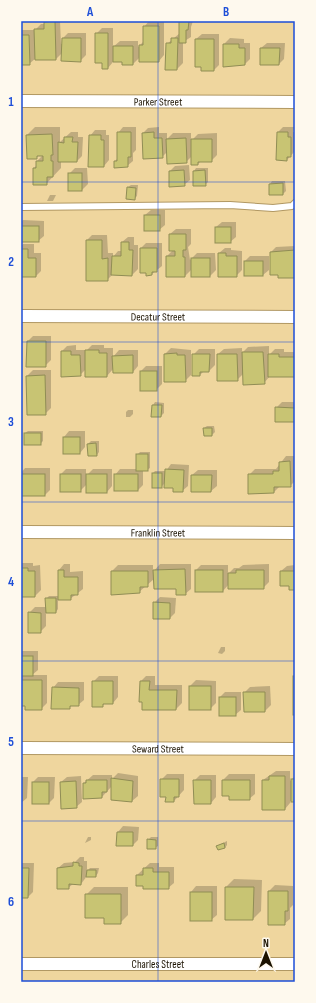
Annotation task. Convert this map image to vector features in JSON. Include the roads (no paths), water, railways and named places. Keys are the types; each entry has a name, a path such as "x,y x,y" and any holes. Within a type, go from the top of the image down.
{"street":[{"name":"Parker Street","path":"21,101 295,102"},
{"name":"Decatur Street","path":"21,316 295,317"},
{"name":"Franklin Street","path":"21,532 295,533"},
{"name":"Seward Street","path":"21,748 295,749"},
{"name":"Charles Street","path":"21,964 295,964"}],"lane":[{"path":"21,207 230,205 274,208 292,206 295,203"}]}
